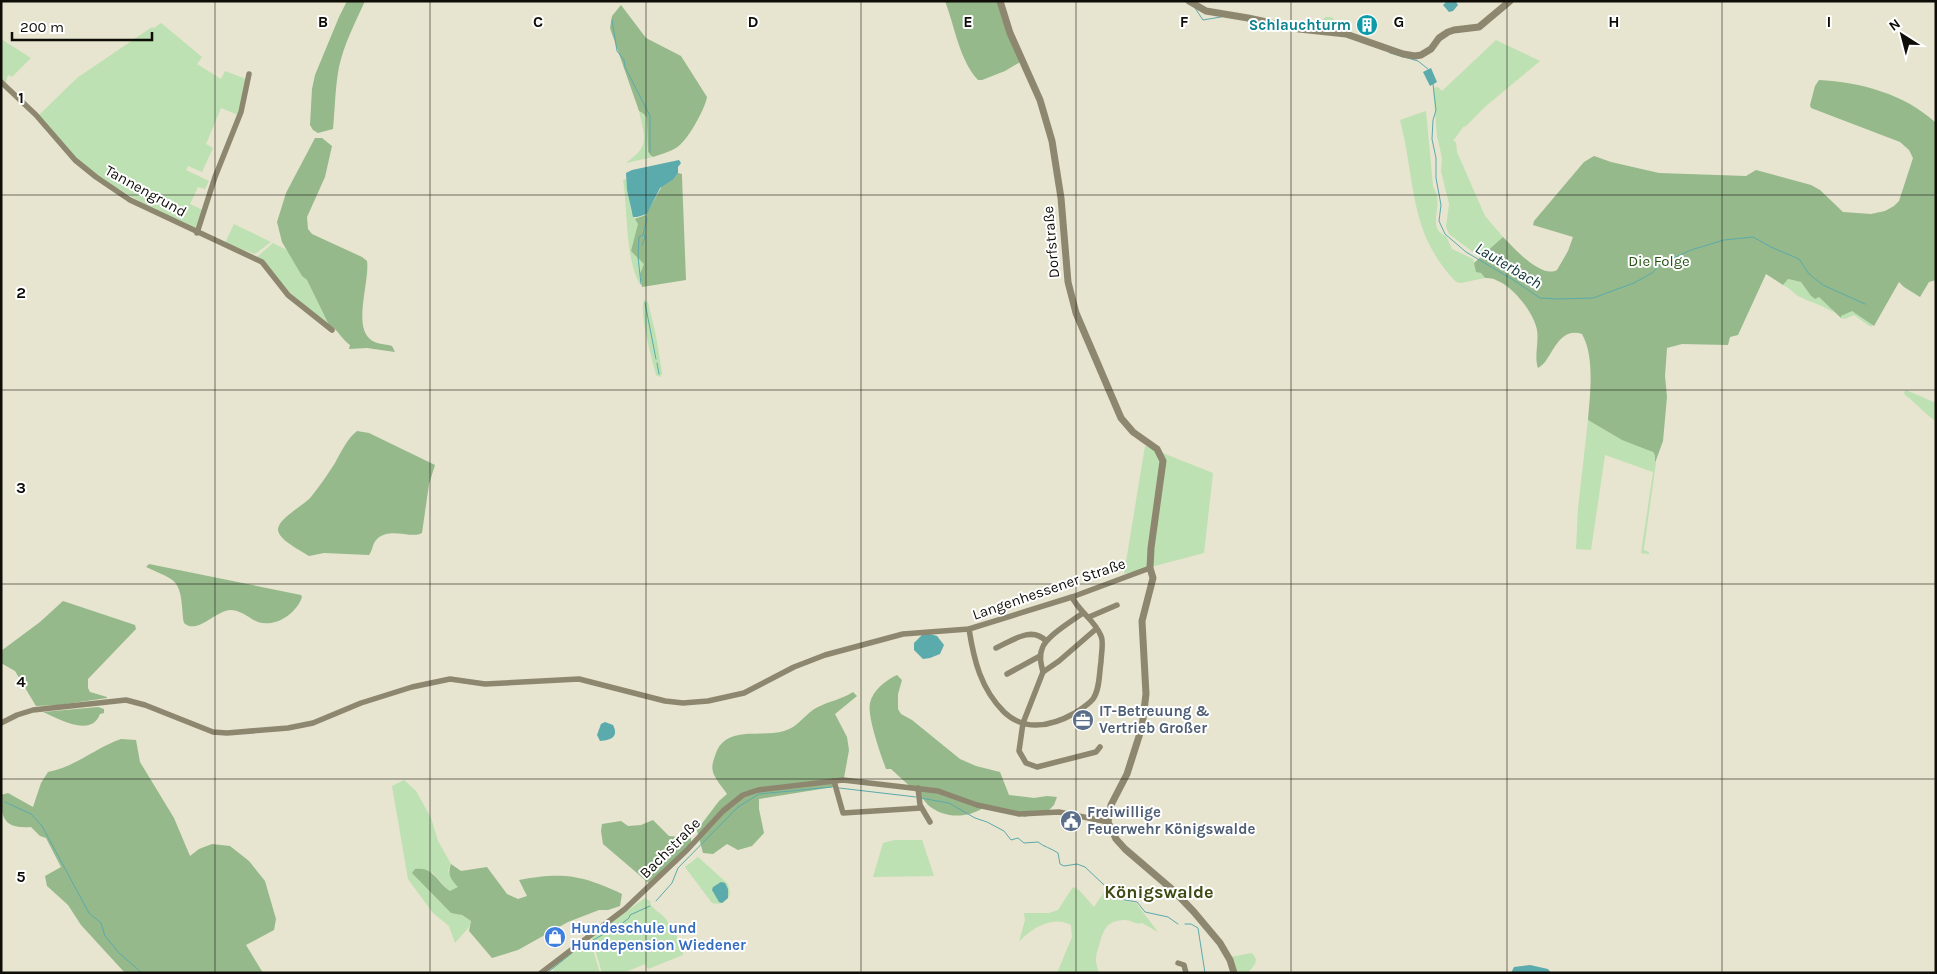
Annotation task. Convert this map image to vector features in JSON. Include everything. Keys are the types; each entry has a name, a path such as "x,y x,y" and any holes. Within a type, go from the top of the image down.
{"street":[{"name":"Dorfstraße","path":"1000,1 1010,33 1040,100 1052,141 1061,198 1068,282 1076,313 1121,418 1133,432 1158,450 1163,461 1155,511 1150,568"},
{"path":"1189,1 1206,11 1300,29 1346,34 1403,54 1415,56 1421,55 1430,49 1439,38 1448,32 1479,27 1510,1"},
{"name":"Tannengrund","path":"197,233 215,177 240,112 249,74"},
{"name":"Tannengrund","path":"1,82 30,109 75,160 96,177 130,200 262,262 288,295 332,330"},
{"path":"1150,568 1153,578 1142,621 1146,694 1142,727 1126,774 1111,805 1108,822 1116,839 1125,849 1174,892 1220,943 1230,960 1234,973"},
{"name":"Langenhessener Straße","path":"1,723 32,710 126,700 150,707 213,732 234,733 288,728 313,723 360,703 412,687 450,679 485,684 579,679 665,701 696,702 726,698 744,693 815,658 896,636 969,629 1072,597 1150,568"},
{"path":"969,629 975,662 985,688 1006,713 1022,723 1036,725 1052,724 1082,709 1094,698 1098,688 1102,636 1089,617 1076,606 1072,597"},
{"path":"1089,617 1117,605"},
{"path":"1043,672 1040,656 1046,641 1083,613"},
{"path":"1096,629 1043,672 1022,723 1020,754 1026,762 1034,767 1055,764 1096,752 1100,747"},
{"path":"996,648 1030,633 1038,634 1046,641"},
{"path":"1006,674 1040,656"},
{"path":"835,785 843,813 921,808"},
{"name":"Bachstraße","path":"541,973 625,909 691,846 723,811 743,795 758,790 835,785 918,788 1019,814 1059,812 1108,822"},
{"path":"918,788 921,808 930,822"},
{"path":"1178,963 1184,965 1186,973"}],"green space":[{"path":"347,1 365,1 341,58 333,129 318,133 310,125 312,89 315,75"},
{"path":"945,1 1000,1 1022,61 1005,71 978,80 962,53"},
{"path":"621,5 646,38 681,56 707,97 695,125 680,145 671,151 653,157 648,151 647,118 639,111 610,28 612,16"},
{"path":"1326,17 1331,17 1335,20 1334,26 1331,24 1327,30 1319,25"},
{"path":"161,23 202,57 197,64 221,79 225,71 246,79 238,115 221,108 206,144 213,148 202,172 188,166 186,170 209,181 205,189 198,187 190,204 203,210 195,229 112,185 68,150 39,115 77,78 152,27 154,28"},
{"path":"1,39 31,58 12,77 9,75 7,77 6,83 1,79"},
{"path":"1496,40 1540,61 1464,126 1453,141 1456,142 1457,152 1485,216 1503,237 1481,258 1449,234 1446,227 1449,204 1441,171 1442,158 1437,136 1433,88 1438,87 1442,91"},
{"name":"Die Folge","path":"1819,80 1850,83 1881,91 1910,104 1936,123 1936,280 1929,282 1920,297 1899,282 1874,326 1852,311 1841,316 1841,318 1819,297 1815,299 1811,296 1801,282 1788,279 1783,285 1766,274 1738,335 1730,337 1728,345 1682,344 1667,348 1665,376 1667,397 1663,441 1655,463 1653,452 1622,440 1588,420 1590,365 1589,354 1582,334 1573,333 1566,335 1538,368 1536,359 1537,330 1531,314 1518,296 1510,289 1502,283 1485,278 1481,273 1476,272 1474,263 1503,237 1521,255 1536,266 1551,272 1557,270 1568,251 1573,237 1533,225 1534,221 1584,162 1594,156 1611,162 1659,173 1746,176 1756,170 1811,185 1820,190 1843,212 1871,214 1885,211 1899,201 1913,158 1909,150 1900,142 1811,108 1810,105 1815,86"},
{"path":"639,111 648,118 650,156 653,157 626,163 639,152 644,142"},
{"path":"1426,111 1433,186 1438,202 1437,229 1446,236 1452,249 1473,259 1477,272 1481,273 1485,278 1461,283 1456,282 1440,263 1421,225 1400,120"},
{"path":"315,138 322,138 332,146 325,177 307,217 308,229 312,234 367,261 362,313 365,333 375,342 392,346 395,352 367,348 349,349 350,345 329,325 307,280 302,276 282,242 277,222 286,193"},
{"path":"678,173 682,174 686,280 642,287 640,274 644,264 631,251 638,224 635,219 646,215 662,186 674,179"},
{"path":"626,179 631,211 635,218 645,216 644,266 640,284 633,265 628,236 623,180"},
{"path":"234,224 271,242 255,254 225,243"},
{"path":"273,243 287,250 302,276 307,280 329,325 287,290 257,257"},
{"path":"1787,279 1801,282 1811,296 1815,299 1819,296 1830,306 1834,313 1804,299 1783,285"},
{"path":"644,300 648,302 656,336 662,373 660,377 656,375 647,337 643,316"},
{"path":"1853,304 1874,321 1871,327 1854,315 1845,319 1841,318"},
{"path":"1906,390 1936,403 1936,421 1905,395 1904,392"},
{"path":"1588,420 1622,440 1646,448 1655,454 1656,463 1644,548 1649,554 1641,553 1653,472 1605,455 1591,550 1576,549 1578,509"},
{"path":"357,431 369,433 435,465 429,484 422,533 413,535 389,533 383,535 376,540 369,555 324,553 309,556 281,537 278,529 279,525 287,516 311,497 347,442"},
{"path":"1145,446 1213,473 1204,553 1124,574"},
{"path":"149,564 301,595 302,597 291,614 272,623 258,622 234,610 230,610 224,611 195,626 189,626 184,623 178,587 168,577 146,567"},
{"path":"63,601 135,625 136,629 88,679 90,692 107,698 59,705 36,706 15,671 1,663 1,651 40,622"},
{"path":"897,675 902,680 898,694 898,709 901,714 912,720 960,759 976,766 1000,772 1009,795 1034,798 1057,797 1054,805 1049,810 1025,817 1008,811 983,808 969,814 955,816 948,815 928,805 891,769 886,769 872,726 870,703 872,698 880,686"},
{"path":"853,692 857,696 835,714 847,737 849,750 844,778 833,787 759,799 764,833 752,846 738,850 727,844 713,854 703,853 697,830 719,801 727,794 715,778 712,769 714,758 721,744 736,736 784,731 798,723 813,710"},
{"path":"98,707 104,709 104,713 100,714 96,721 90,725 82,726 74,725 43,712"},
{"path":"121,739 136,740 140,762 174,818 190,856 199,849 212,844 230,846 249,861 265,881 276,919 274,930 246,945 263,973 125,973 81,925 68,905 47,886 45,876 61,867 46,838 40,836 31,827 10,824 3,816 1,795 8,793 33,807 41,783 48,772 76,762 102,747"},
{"path":"404,780 416,791 431,818 438,841 451,864 448,871 459,887 450,892 432,872 429,890 441,903 471,921 469,927 455,943 449,926 433,913 408,879 392,786"},
{"path":"653,820 669,836 691,838 691,846 651,885 603,844 601,831 602,824 621,821 628,826 641,825"},
{"path":"894,840 922,840 934,876 873,877 883,843"},
{"path":"698,857 728,884 730,894 722,903 712,903 685,867"},
{"path":"451,864 461,871 487,867 507,894 518,899 527,896 519,880 561,876 583,879 622,894 620,906 608,910 599,910 568,922 518,950 492,958 469,931 471,921 462,915 451,913 412,873 415,869 431,872 450,891 458,887 450,877"},
{"path":"1073,887 1079,890 1094,907 1106,889 1119,900 1136,903 1158,932 1142,923 1126,920 1113,922 1107,926 1097,951 1096,964 1099,973 1057,973 1072,937 1071,925 1057,921 1043,924 1019,942 1025,920 1024,913 1049,913 1058,910"},
{"path":"645,898 651,902 650,904 671,926 679,941 683,955 648,969 645,964 623,973 602,973 591,936"},
{"path":"589,937 600,973 554,973 553,967"},
{"path":"1252,953 1256,959 1255,964 1248,973 1235,973 1230,957"}],"water":[{"path":"1453,1 1458,5 1453,11 1449,12 1443,5 1446,2"},
{"path":"1431,68 1437,82 1430,86 1423,72"},
{"path":"679,160 681,163 678,167 678,173 674,179 660,188 647,214 633,217 627,190 626,173"},
{"path":"930,634 937,636 944,645 940,654 923,659 914,650 914,643 922,635"},
{"path":"605,722 613,725 615,732 611,739 600,741 597,735 601,724"},
{"path":"721,882 725,883 728,889 728,898 722,903 719,902 712,890 713,887"},
{"path":"1530,965 1548,969 1551,973 1511,973 1514,967"}],"waterway":[{"name":"Lauterbach","path":"1195,8 1203,20 1221,17"},
{"path":"612,20 617,51 624,60 625,67 650,116 650,152"},
{"name":"Lauterbach","path":"1284,29 1292,31"},
{"name":"Lauterbach","path":"1390,53 1418,61 1428,69"},
{"name":"Lauterbach","path":"1433,84 1436,110 1433,120 1432,139 1441,205 1439,221 1445,234 1466,252 1540,298 1593,298 1634,283 1652,273 1660,265 1691,250 1724,240 1753,237 1799,259 1809,274 1823,285 1865,304"},
{"path":"641,284 638,257 639,237 643,235 647,218 645,216"},
{"path":"642,245 645,238 644,234"},
{"path":"645,303 656,359"},
{"path":"657,363 659,374"},
{"path":"656,901 672,883 678,868 738,807 759,794 832,787"},
{"path":"839,788 916,797"},
{"path":"920,798 949,803 975,818 1004,831 1011,840 1018,838 1024,843 1038,842 1058,853 1060,864 1064,866 1077,864 1085,867 1119,899 1137,902 1145,912 1168,917 1178,924"},
{"path":"5,802 31,814 42,826 89,913 101,923 105,936 119,953 142,973"},
{"path":"579,948 620,925 630,915 650,906"},
{"path":"1185,924 1191,924 1198,928 1205,973"},
{"path":"547,973 572,953"}],"place":[{"name":"Schlauchturm","path":"1367,25"},
{"name":"IT-Betreuung & Vertrieb Großer","path":"1083,720"},
{"name":"Freiwillige Feuerwehr Königswalde","path":"1071,821"},
{"name":"Hundeschule und Hundepension Wiedener","path":"555,937"}],"district":[{"name":"Königswalde","path":"1159,892"}]}
